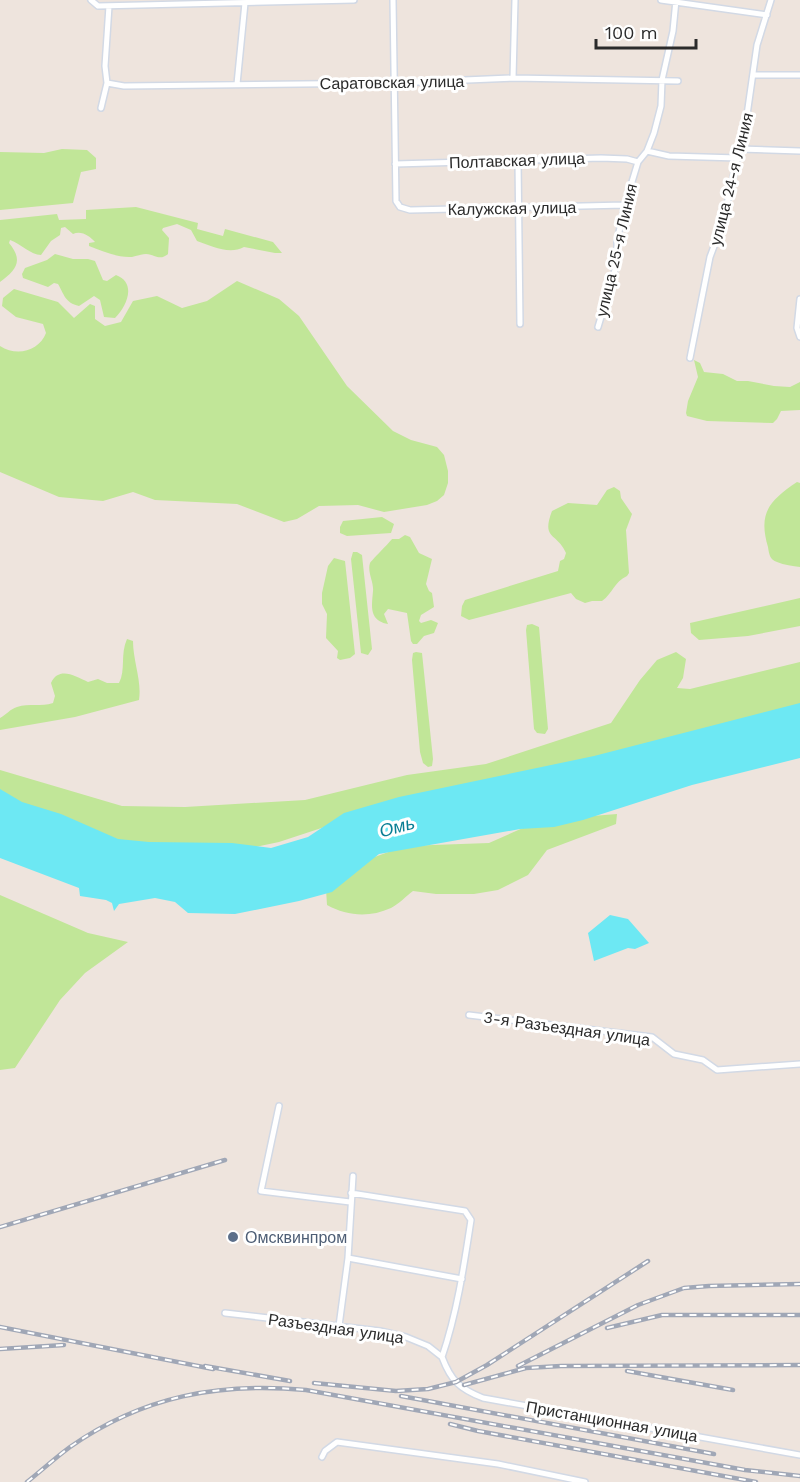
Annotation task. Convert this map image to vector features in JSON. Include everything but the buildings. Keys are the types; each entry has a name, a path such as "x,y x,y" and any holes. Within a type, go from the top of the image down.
{"street":[{"path":"91,0 98,6 354,0"},
{"path":"393,0 395,164"},
{"path":"513,78 515,0"},
{"path":"661,0 767,15"},
{"name":"улица 24-я Линия","path":"690,358 710,257 722,225 740,149 754,75 757,45 771,0"},
{"name":"улица 25-я Линия","path":"598,327 617,263 617,240 625,205 638,162 647,151 654,133 661,106 662,80 673,31 676,1"},
{"path":"237,84 245,3"},
{"path":"101,108 107,83 105,66 109,6"},
{"path":"754,75 800,75"},
{"name":"Саратовская улица","path":"107,83 124,86 395,83 513,78 678,81"},
{"path":"740,149 800,151"},
{"path":"647,151 669,156 738,158"},
{"name":"Полтавская улица","path":"395,164 601,158 627,159 638,162"},
{"path":"518,161 520,324"},
{"name":"Калужская улица","path":"395,164 396,201 400,207 410,210 625,205"},
{"path":"800,299 797,328 800,337"},
{"name":"3-я Разъездная улица","path":"469,1015 652,1037 674,1054 703,1060 717,1070 800,1064"},
{"path":"279,1106 261,1191 350,1202"},
{"path":"339,1326 348,1258 353,1176"},
{"path":"351,1193 465,1211 471,1220 462,1279 442,1358"},
{"path":"348,1258 462,1279"},
{"name":"Разъездная улица","path":"225,1313 339,1326 406,1337 428,1346 442,1358"},
{"name":"Пристанционная улица","path":"442,1358 447,1371 459,1386 483,1398 800,1455"},
{"path":"322,1457 325,1451 337,1442 498,1464 585,1482"}],"green space":[{"path":"62,149 87,150 96,158 96,169 81,172 73,203 0,210 0,152 44,153"},
{"path":"136,207 198,223 197,229 223,236 225,229 273,242 282,253 244,247 232,250 220,249 197,241 191,230 177,224 162,230 169,238 168,254 165,256 146,254 132,257 121,256 89,246 89,243 95,242 91,238 82,233 73,234 65,227 61,228 60,235 51,241 41,255 10,240 9,243 16,255 16,265 0,282 0,220 57,214 59,220 86,219 86,210"},
{"path":"55,254 73,259 95,261 103,280 107,281 116,275 126,283 128,295 115,318 104,317 100,300 94,296 79,306 74,305 64,295 58,284 54,283 48,287 23,278 25,268 47,260"},
{"path":"237,281 279,299 299,316 347,386 393,431 411,440 437,447 444,455 448,471 448,483 444,495 427,505 384,512 358,505 319,506 297,519 284,522 237,504 155,500 133,492 103,501 59,497 0,472 0,346 13,351 27,350 38,344 46,333 43,324 16,317 2,306 3,298 14,289 58,302 74,318 90,304 95,306 95,319 105,326 121,322 133,301 157,296 182,308 207,301"},
{"path":"694,360 700,363 704,372 723,374 737,381 790,387 800,382 800,410 781,411 773,423 707,421 687,416 688,401 698,377"},
{"path":"797,482 800,483 800,567 780,563 771,558 764,525 768,509 773,502"},
{"path":"614,487 620,491 621,498 632,514 626,530 629,573 602,601 585,603 576,599 571,593 469,620 461,616 465,600 558,571 560,561 564,559 566,553 549,531 552,511 568,503 597,505 607,490"},
{"path":"382,517 394,524 391,533 347,536 340,533 343,521"},
{"path":"405,535 410,537 419,553 432,559 426,584 432,593 434,607 421,615 419,621 421,623 431,620 438,623 434,633 424,636 417,644 411,641 407,613 388,609 384,614 388,624 377,619 372,607 373,588 369,570 370,563 392,539 399,539"},
{"path":"353,552 362,555 372,649 368,655 361,653 351,559"},
{"path":"334,558 345,561 355,654 350,658 340,660 337,658 338,651 326,638 327,614 322,604 328,566"},
{"path":"800,598 800,626 748,636 699,640 691,633 690,623"},
{"path":"532,624 539,627 548,729 545,734 537,733 534,729 526,630 527,625"},
{"path":"127,639 133,641 139,700 75,717 0,730 0,718 15,708 53,703 55,696 51,683 58,675 68,674 88,682 98,679 107,683 119,683"},
{"path":"676,652 686,659 683,678 677,688 690,689 800,662 800,706 364,814 279,842 241,850 123,844 0,797 0,770 122,806 185,807 305,800 407,775 486,764 611,723 640,680 657,660"},
{"path":"413,653 422,653 433,759 432,766 428,767 423,763 420,752 412,660"},
{"path":"617,814 616,824 547,850 528,875 498,890 474,894 436,894 413,891 391,908 366,914 342,912 327,905 326,889 358,863 405,846 489,843 532,824 567,818"},
{"path":"0,895 88,933 128,942 85,973 60,1000 15,1068 0,1070"}],"water":[{"name":"Омь","path":"800,703 800,758 692,785 554,827 520,829 379,854 332,892 235,914 188,913 175,902 155,898 119,904 114,911 112,903 106,900 80,896 79,888 0,858 0,789 22,802 61,814 118,839 149,842 232,843 271,848 308,837 344,813 399,797 594,756"},
{"path":"610,915 628,919 649,943 594,961 588,933"}],"railway":[{"path":"0,1227 225,1160"},
{"path":"314,1383 396,1391 428,1389 456,1382 487,1365 648,1261"},
{"path":"518,1366 638,1305 684,1288 800,1284"},
{"path":"607,1328 662,1315 800,1315"},
{"path":"0,1327 213,1369"},
{"path":"0,1349 64,1345"},
{"path":"464,1385 526,1368 800,1365"},
{"path":"205,1366 290,1381"},
{"path":"627,1371 733,1390"},
{"path":"27,1482 70,1447 125,1415 183,1396 243,1388 306,1390 745,1470 800,1476"},
{"path":"401,1396 714,1454"},
{"path":"450,1424 756,1482"}],"place":[{"name":"Омсквинпром","path":"233,1237"}]}
